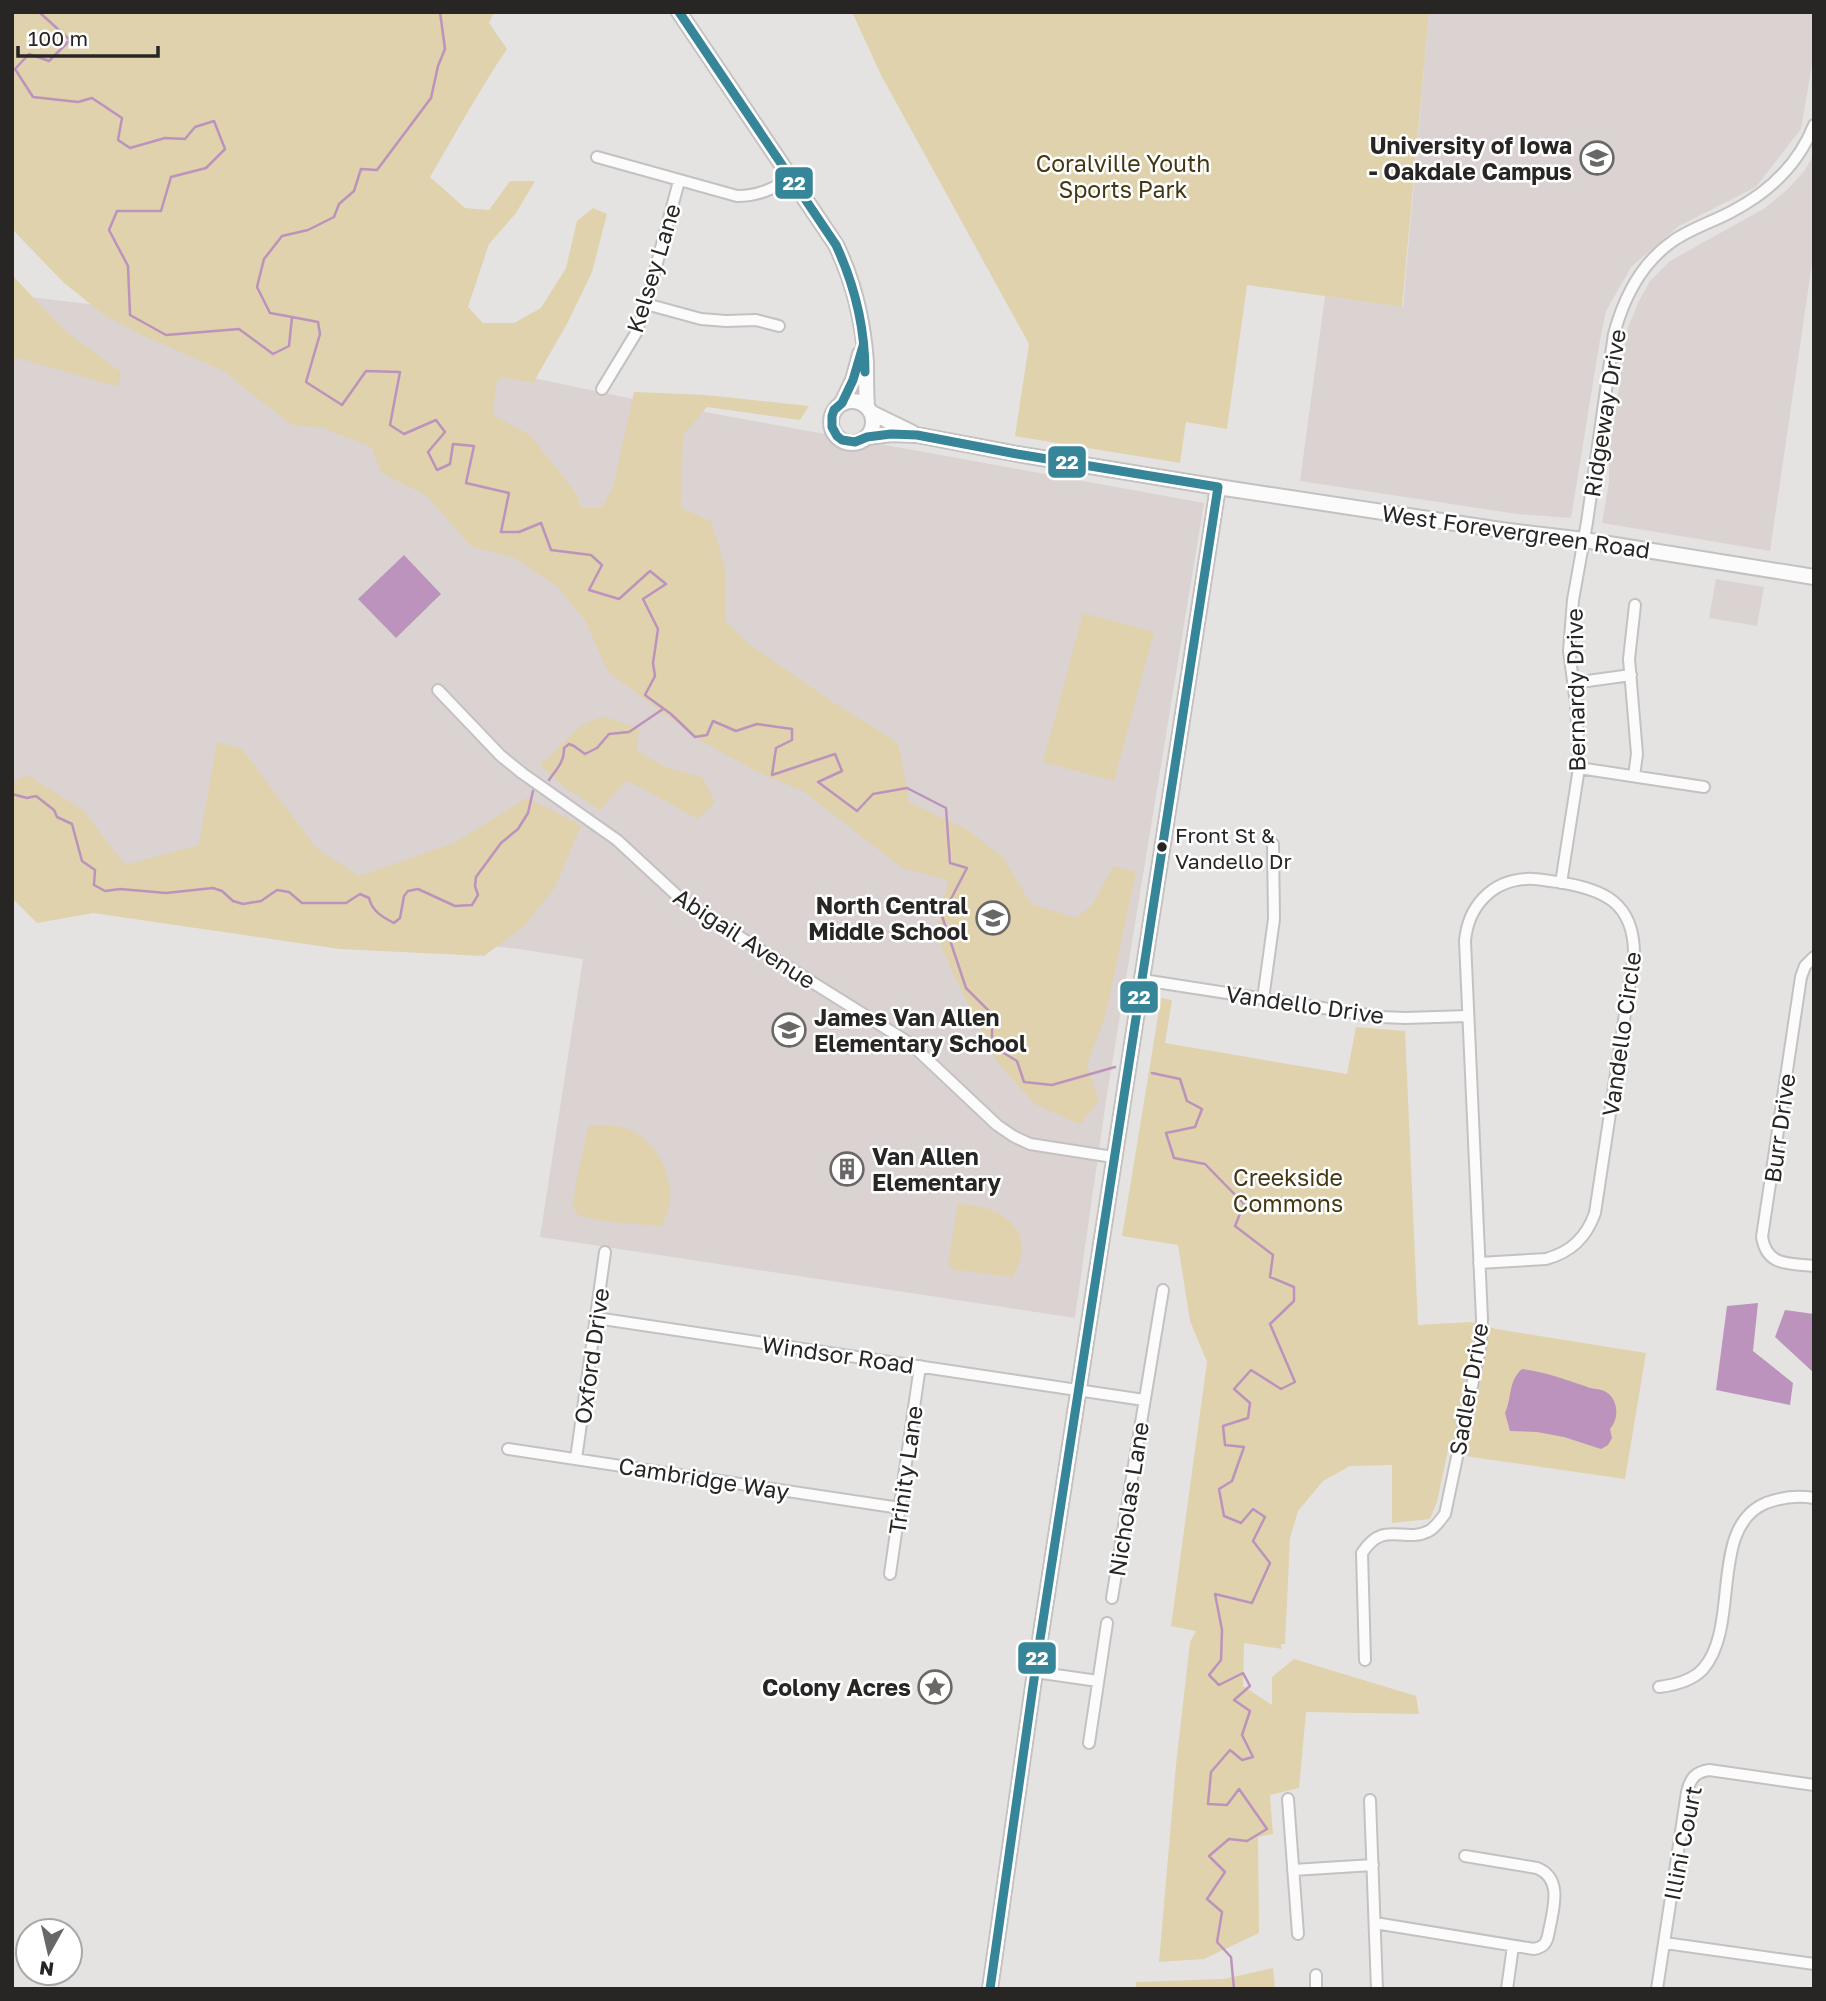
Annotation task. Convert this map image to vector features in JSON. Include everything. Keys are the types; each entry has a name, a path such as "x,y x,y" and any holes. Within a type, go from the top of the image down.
{"street":[{"path":"679,12 792,178 846,265 858,302 873,426 867,437"},
{"name":"Ridgeway Drive","path":"1584,540 1614,334 1627,295 1650,261 1674,240 1750,202 1779,178 1800,153 1814,125"},
{"path":"597,157 737,196 751,196 775,188 792,178"},
{"name":"Kelsey Lane","path":"602,389 636,333 679,181"},
{"path":"646,304 701,319 756,320 779,326"},
{"path":"863,346 853,380 842,403 834,410 831,421 834,432 848,442 891,434 917,435"},
{"path":"842,403 854,401 917,435"},
{"name":"West Forevergreen Road","path":"917,435 1218,486 1814,577"},
{"path":"990,1989 1035,1672 1218,486"},
{"name":"Bernardy Drive","path":"1562,883 1579,768 1569,651 1573,600 1584,540"},
{"path":"1634,776 1637,754 1629,659 1635,605"},
{"path":"1573,683 1630,675"},
{"name":"Abigail Avenue","path":"438,690 501,756 617,840 684,902 911,1044 1005,1130 1030,1144 1114,1157"},
{"path":"1579,768 1704,787"},
{"path":"1263,999 1274,919 1273,844"},
{"name":"Vandello Circle","path":"1468,1016 1466,929 1475,907 1491,890 1511,881 1532,878 1591,888 1611,900 1628,920 1634,954 1595,1213 1585,1235 1568,1251 1546,1259 1479,1263"},
{"name":"Burr Drive","path":"1814,957 1805,966 1801,977 1762,1237 1770,1257 1780,1263 1814,1266"},
{"name":"Vandello Drive","path":"1143,980 1381,1017 1468,1016"},
{"name":"Sadler Drive","path":"1365,1660 1362,1553 1376,1537 1384,1534 1420,1534 1430,1530 1445,1514 1481,1343 1468,1016"},
{"name":"Oxford Drive","path":"576,1459 605,1252"},
{"name":"Nicholas Lane","path":"1112,1598 1163,1290"},
{"name":"Windsor Road","path":"596,1318 1079,1390"},
{"name":"Trinity Lane","path":"891,1574 920,1366"},
{"name":"Nicholas Lane","path":"1079,1390 1144,1400"},
{"name":"Cambridge Way","path":"508,1449 900,1508"},
{"path":"1659,1687 1685,1681 1703,1669 1713,1652 1720,1630 1733,1544 1742,1523 1758,1507 1779,1498 1814,1497"},
{"path":"1089,1743 1107,1623"},
{"path":"1035,1672 1098,1681"},
{"name":"Illini Court","path":"1657,1989 1687,1792 1695,1775 1709,1770 1814,1785"},
{"path":"1288,1799 1298,1934"},
{"path":"1370,1800 1377,1989"},
{"path":"1375,1923 1513,1946 1534,1949 1542,1947 1546,1942 1555,1892 1551,1877 1537,1868 1465,1856"},
{"path":"1293,1870 1373,1865"},
{"path":"1665,1943 1814,1964"},
{"path":"1507,1989 1513,1946"},
{"path":"1316,1975 1316,1989"}],"shaded area":[{"name":"University of Iowa - Oakdale Campus","path":"1429,12 1814,12 1814,53 1801,129 1756,187 1679,226 1631,267 1606,311 1571,518 1517,514 1300,481 1325,296 1403,307"},
{"path":"1814,154 1814,250 1770,551 1602,523 1609,482 1609,454 1628,327 1650,281 1670,261 1765,208 1788,189 1805,170"},
{"path":"12,295 302,329 628,398 1204,503 1106,1101 1075,1318 540,1237 583,959 519,949 12,897"},
{"path":"404,555 441,594 396,638 358,599"},
{"path":"1716,579 1764,587 1757,626 1709,618"},
{"path":"1758,1303 1753,1351 1793,1383 1790,1405 1716,1390 1727,1306"},
{"path":"1785,1310 1814,1314 1814,1373 1775,1337"},
{"path":"1522,1369 1603,1390 1610,1395 1616,1415 1610,1429 1612,1438 1608,1445 1601,1449 1564,1437 1510,1431 1505,1413 1512,1384"}],"green space":[{"path":"12,12 494,12 489,23 507,49 430,177 465,208 489,210 510,181 535,181 516,213 489,244 468,307 483,323 514,323 541,308 566,268 577,221 593,208 607,214 592,272 568,322 533,383 501,377 496,386 493,415 530,435 575,492 582,508 601,508 613,487 634,392 706,395 809,406 800,420 707,407 683,435 681,508 711,521 725,567 725,621 749,644 828,699 897,742 909,802 966,829 1003,857 1031,904 1076,918 1093,904 1113,866 1136,872 1105,1017 1087,1064 1099,1101 1080,1124 1035,1104 997,1062 936,934 948,880 902,868 803,791 760,773 703,742 608,672 585,620 557,586 514,558 471,546 427,496 382,473 371,447 323,428 292,425 222,370 144,336 104,315 63,282 12,229"},
{"name":"Coralville Youth Sports Park","path":"852,12 1429,12 1402,307 1247,285 1227,429 1186,422 1180,463 1015,436 1029,344 881,75"},
{"path":"12,275 64,330 121,372 118,387 18,358 12,360"},
{"path":"1083,613 1154,632 1114,781 1043,762"},
{"path":"603,716 639,729 636,750 663,766 703,778 715,802 698,819 626,781 600,810 564,787 540,765 582,725"},
{"path":"217,742 242,749 316,848 359,876 454,843 527,798 581,825 555,888 524,926 484,956 340,949 93,913 37,923 12,901 12,782 27,775 83,810 125,865 199,845"},
{"name":"Creekside Commons","path":"1161,998 1172,1000 1165,1043 1347,1074 1356,1027 1405,1031 1418,1325 1471,1322 1496,1329 1646,1353 1625,1479 1471,1457 1448,1450 1437,1502 1430,1519 1392,1523 1392,1465 1350,1466 1323,1481 1298,1511 1290,1538 1285,1644 1281,1644 1282,1649 1244,1643 1243,1686 1272,1705 1272,1677 1294,1659 1416,1696 1419,1714 1306,1712 1299,1788 1270,1795 1273,1834 1258,1837 1259,1933 1204,1959 1159,1962 1176,1765 1190,1642 1196,1631 1171,1626 1207,1362 1190,1321 1178,1245 1122,1236"},
{"path":"589,1125 628,1129 654,1148 665,1168 670,1189 670,1203 662,1226 610,1222 579,1216 572,1206"},
{"path":"958,1204 993,1211 1012,1223 1021,1243 1020,1259 1013,1277 954,1270 948,1264"},
{"path":"1273,1968 1275,1989 1136,1989 1136,1982 1224,1979"}],"waterway":[{"path":"39,12 70,40 49,61 29,54 15,69 33,97 78,102 92,98 122,118 118,140 130,148 165,138 185,139 195,127 214,121 225,149 206,168 171,177 161,211 117,211 109,230 128,266 130,315 166,335 239,329 273,354 289,346 292,317 318,322 320,334 306,382 342,405 366,371 400,372 390,425 404,434 436,420 445,432 428,452 437,470 450,464 453,444 474,446 466,483 509,493 501,532 519,532 541,523 551,550 591,555 602,565 589,590 619,599 650,571 666,584 643,599 658,629 653,663 655,676 645,695 671,714 695,737 707,735 713,721 736,731 757,724 792,729 792,740 776,748 772,775 835,754 842,771 818,782 857,811 873,794 907,788 946,808 950,863 967,868 942,916 966,988 992,1014 992,1046 1017,1061 1024,1082 1052,1085 1115,1067"},
{"path":"292,317 270,313 257,287 264,259 282,236 308,230 334,217 339,204 354,191 361,169 377,170 431,98 445,49 440,12"},
{"path":"549,780 562,761 564,748 569,744 585,754 597,748 609,734 629,732 663,709"},
{"path":"12,794 27,798 36,796 54,810 57,817 72,824 82,861 95,870 94,885 105,891 120,889 166,893 213,888 243,904 261,901 277,890 289,892 302,903 346,903 360,894 369,898 372,907 394,923 400,918 404,896 408,891 418,889 455,906 472,905 478,895 476,877 501,843 518,829 528,813 533,791"},
{"path":"1152,1073 1180,1079 1187,1101 1202,1109 1195,1127 1166,1133 1174,1158 1205,1164 1244,1204 1235,1226 1273,1255 1270,1277 1294,1287 1294,1301 1270,1324 1295,1382 1281,1389 1251,1370 1234,1389 1250,1403 1248,1418 1223,1426 1225,1445 1244,1447 1232,1481 1219,1489 1224,1516 1241,1523 1253,1509 1265,1517 1253,1541 1270,1563 1252,1603 1215,1594 1222,1630 1221,1660 1209,1675 1219,1685 1243,1673 1250,1686 1234,1700 1250,1711 1242,1735 1253,1757 1242,1760 1230,1750 1211,1772 1208,1804 1227,1805 1239,1789 1267,1829 1247,1841 1229,1839 1209,1856 1225,1872 1207,1899 1222,1912 1217,1942 1231,1957 1234,1989"}],"transit line":[{"name":"22","path":"679,12 836,245 858,307 865,372"},
{"name":"22","path":"863,346 853,380 832,416 832,427 842,440 855,442 867,437 891,434 917,435 1218,487 1035,1672 990,1989"}],"place":[{"name":"University of Iowa - Oakdale Campus","path":"1597,158"},
{"name":"Front St & Vandello Dr","path":"1162,847"},
{"name":"North Central Middle School","path":"993,918"},
{"name":"James Van Allen Elementary School","path":"789,1030"},
{"name":"Van Allen Elementary","path":"847,1169"},
{"name":"Colony Acres","path":"935,1687"}]}
